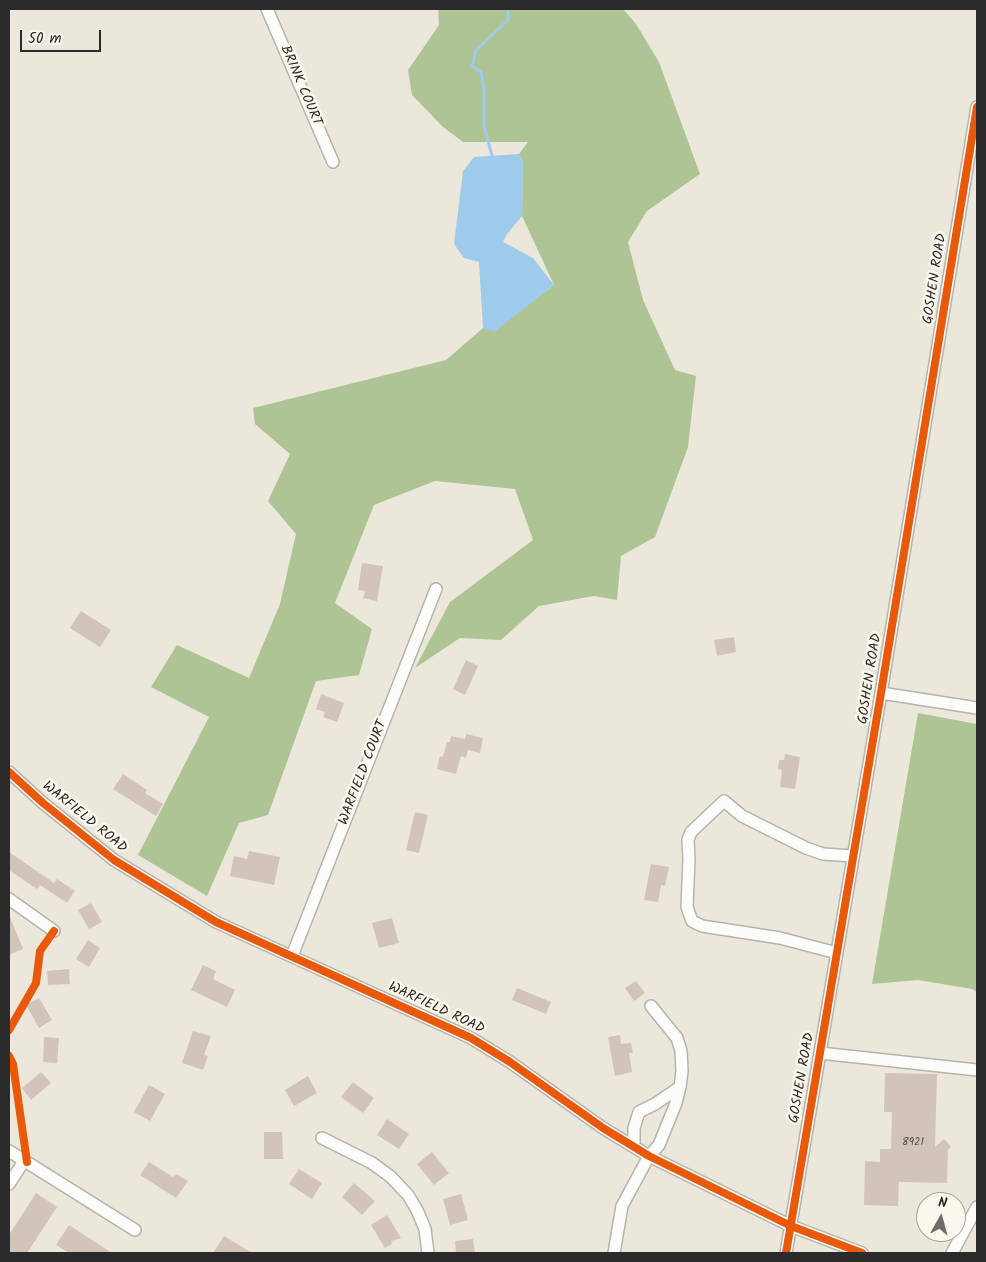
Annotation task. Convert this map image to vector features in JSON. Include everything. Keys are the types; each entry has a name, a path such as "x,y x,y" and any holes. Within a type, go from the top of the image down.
{"street":[{"name":"BRINK COURT","path":"267,9 333,162"},
{"name":"GOSHEN ROAD","path":"786,1253 881,693 977,108"},
{"name":"WARFIELD COURT","path":"292,956 436,589"},
{"path":"881,693 977,708"},
{"name":"WARFIELD ROAD","path":"9,772 43,803 114,860 216,922 471,1038 510,1062 603,1128 649,1156 791,1226 862,1253"},
{"path":"837,953 780,938 702,926 692,921 686,907 689,859 688,840 691,832 724,801 742,816 806,848 823,854 853,856"},
{"path":"9,899 54,931"},
{"path":"614,1253 622,1206 649,1156 659,1145 680,1087 682,1071 681,1052 677,1038 651,1006"},
{"path":"820,1053 977,1070"},
{"path":"634,1146 634,1128 639,1112 680,1087"},
{"path":"648,1107 663,1112 669,1121"},
{"path":"322,1138 372,1163 391,1177 408,1195 417,1210 425,1230 428,1253"},
{"path":"9,1151 135,1230"},
{"path":"9,1184 24,1161"},
{"path":"952,1253 977,1207"}],"green space":[{"path":"438,9 623,9 636,24 659,62 700,174 647,211 628,242 643,300 675,370 696,376 688,447 655,537 621,556 617,600 594,596 539,606 501,640 460,638 415,668 450,602 533,540 515,489 435,481 374,505 335,603 372,629 359,675 316,681 268,815 239,823 207,896 138,855 209,717 151,687 177,645 249,678 280,604 296,534 268,501 290,454 255,424 253,408 446,360 483,328 494,331 554,285 522,216 523,162 519,154 528,142 463,142 443,127 412,95 408,70 439,25"},
{"path":"918,713 977,724 977,992 972,989 918,980 872,984"}],"water":[{"path":"519,154 523,162 522,216 503,242 533,258 554,285 494,332 483,328 479,262 464,258 454,244 463,171 474,157"}],"building":[{"path":"362,563 383,566 377,601 363,598 365,591 358,590"},
{"path":"81,611 111,630 100,647 70,628"},
{"path":"734,637 736,652 717,656 714,640"},
{"path":"466,660 478,666 465,695 453,689"},
{"path":"321,694 344,703 337,722 323,717 325,712 316,709"},
{"path":"466,734 483,738 480,753 468,750 466,758 461,756 456,774 437,769 440,756 443,757 447,742 450,742 451,736 465,739"},
{"path":"785,754 800,757 795,789 780,787 782,770 778,769 779,760 784,760"},
{"path":"123,774 147,790 145,793 163,804 156,816 113,789"},
{"path":"415,812 428,815 419,853 406,850"},
{"path":"249,851 280,857 274,885 230,876 234,856 247,859"},
{"path":"9,852 54,883 57,879 75,891 67,903 40,885 37,889 9,870"},
{"path":"651,864 669,867 665,886 661,885 658,902 644,900"},
{"path":"91,903 102,922 89,929 78,910"},
{"path":"9,915 23,949 9,955"},
{"path":"392,918 399,943 379,948 372,923"},
{"path":"88,940 100,948 89,967 76,959"},
{"path":"203,965 216,971 213,979 235,990 227,1007 191,990"},
{"path":"69,969 70,984 48,985 47,971"},
{"path":"636,981 645,993 634,1001 625,988"},
{"path":"517,988 551,1002 546,1014 512,1000"},
{"path":"39,998 52,1020 39,1028 26,1005"},
{"path":"193,1031 211,1036 204,1055 208,1056 203,1070 182,1063"},
{"path":"620,1035 621,1044 631,1043 633,1053 629,1053 632,1072 615,1076 608,1037"},
{"path":"44,1037 59,1038 57,1063 43,1062"},
{"path":"41,1072 51,1083 31,1100 22,1088"},
{"path":"885,1073 937,1074 935,1147 944,1139 951,1146 948,1150 947,1183 899,1182 898,1206 864,1205 865,1161 880,1162 880,1149 891,1149 892,1112 884,1112"},
{"path":"308,1076 317,1093 294,1106 285,1090"},
{"path":"353,1082 374,1098 363,1113 341,1097"},
{"path":"149,1085 165,1094 150,1121 134,1112"},
{"path":"387,1119 409,1134 399,1149 377,1135"},
{"path":"264,1132 282,1132 283,1159 264,1159"},
{"path":"432,1152 449,1173 434,1185 417,1164"},
{"path":"149,1162 173,1177 176,1174 188,1181 176,1198 140,1175"},
{"path":"299,1169 322,1183 312,1199 289,1184"},
{"path":"354,1183 375,1201 362,1215 342,1197"},
{"path":"36,1193 57,1207 27,1253 9,1253 9,1235"},
{"path":"461,1194 468,1220 450,1225 443,1199"},
{"path":"387,1215 401,1238 391,1241 392,1244 385,1248 371,1225"},
{"path":"69,1225 112,1253 69,1253 56,1245"},
{"path":"224,1236 252,1253 213,1253"},
{"path":"473,1239 475,1253 456,1253 455,1241"}],"waterway":[{"path":"492,156 484,125 484,91 481,72 472,66 476,50 508,20 508,9"}],"cycle path":[{"path":"786,1253 881,693 977,107"},
{"path":"9,772 43,803 114,860 216,922 471,1038 510,1062 603,1128 649,1156 791,1226 862,1253"},
{"path":"9,1030 36,983 40,951 54,931"},
{"path":"9,1056 13,1064 27,1162"}]}
